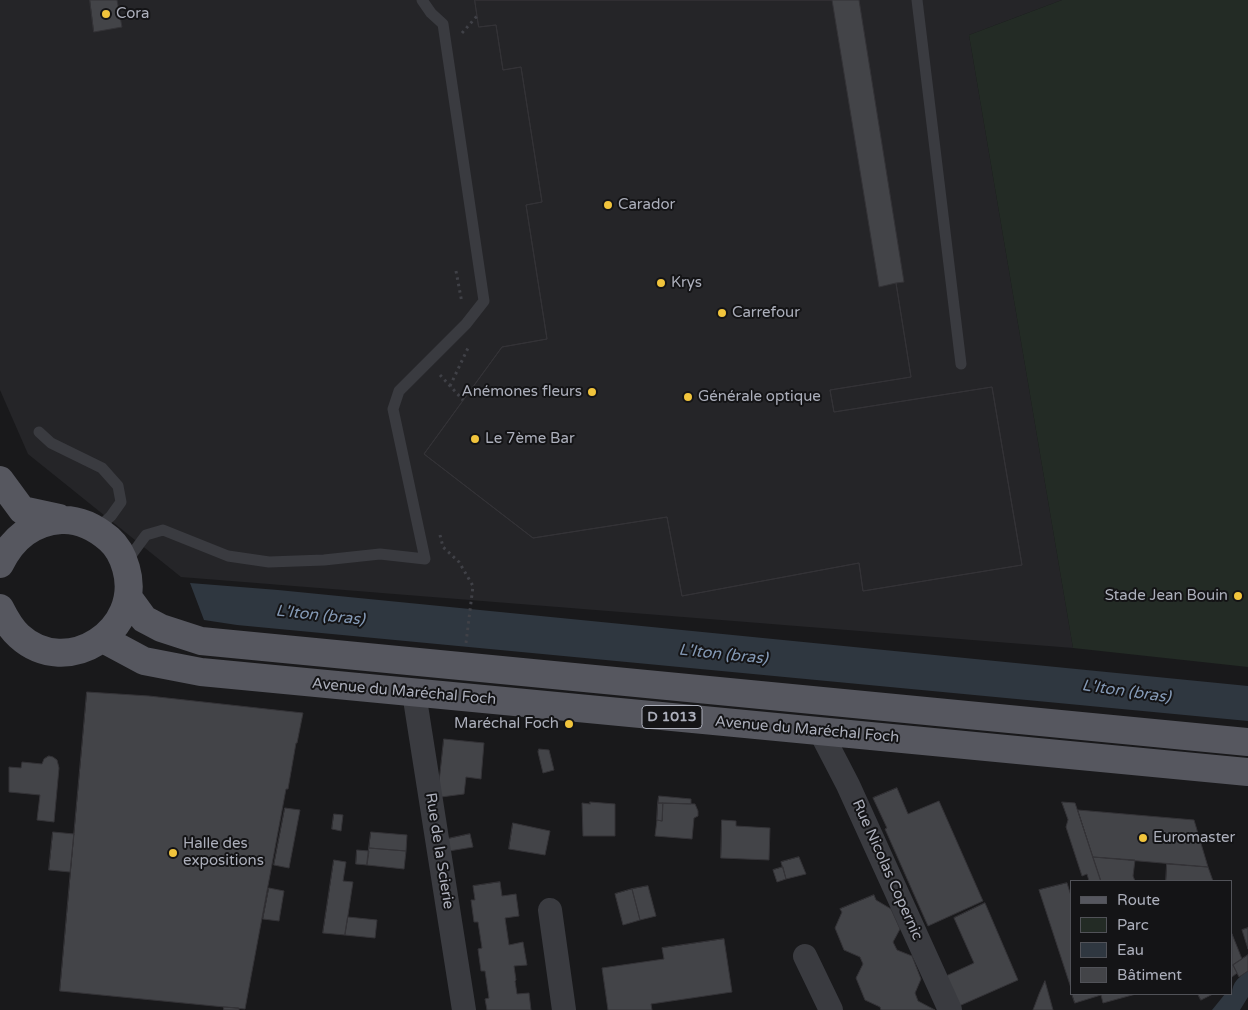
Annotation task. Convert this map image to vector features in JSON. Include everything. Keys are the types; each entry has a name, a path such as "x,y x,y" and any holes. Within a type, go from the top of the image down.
{"main road":[{"path":"0,480 22,510 83,523 97,529"},
{"path":"2,553 18,537 32,527 50,521 67,520"},
{"name":"Avenue du Maréchal Foch","path":"97,529 112,542 123,558 128,587 144,619 161,628 201,640 1248,742"},
{"path":"0,642 35,647 52,652 70,652 88,648 103,639 115,627 124,613 128,587"},
{"path":"0,608 6,622 19,636 35,647"},
{"name":"Avenue du Maréchal Foch","path":"103,639 144,661 201,672 1248,772"}],"street":[{"name":"Rue de la Scierie","path":"414,693 464,1010"},
{"name":"Rue Nicolas Copernic","path":"820,731 848,785 950,1010"},
{"path":"550,910 564,1010"},
{"path":"805,956 831,1010"}],"lane":[{"path":"128,587 132,554 146,535 163,530 228,556 269,562 324,560 380,554 425,559 393,409 398,392 466,324 484,301 443,24 431,13 422,0"},
{"path":"917,0 961,364"},
{"path":"39,432 50,443 102,468 118,486 121,502 111,516 97,529"}],"path":[{"path":"428,363 463,400"},
{"path":"439,532 443,547 459,562 473,586 465,651"}],"shaded area":[{"path":"0,0 1062,0 969,35 1073,648 181,577 28,454 0,390"}],"green space":[{"path":"1062,0 1248,0 1248,667 1073,648 969,35"}],"water":[{"name":"L'Iton (bras)","path":"190,583 278,590 1248,686 1248,721 237,625 204,620"},
{"path":"1248,971 1248,997 1240,1010 1212,1010 1224,995 1233,995 1233,988 1239,978"}],"building":[{"name":"Cora","path":"90,0 117,0 122,27 94,32"},
{"name":"Carrefour","path":"475,0 859,0 904,282 896,283 911,377 830,390 834,412 992,387 1022,565 863,591 859,563 682,596 667,517 533,538 424,454 502,347 547,339 526,205 542,202 521,67 503,70 496,25 479,27"},
{"name":"Carrefour","path":"475,0 832,0 879,287 896,283 911,377 830,390 834,412 992,387 1022,565 863,591 859,563 682,596 667,517 533,538 424,454 502,347 547,339 526,205 542,202 521,67 503,70 496,25 479,27"},
{"name":"Halle des expositions","path":"87,692 149,696 303,713 288,789 286,789 245,1009 60,991"},
{"path":"444,739 484,743 481,779 466,777 464,794 441,797 439,783"},
{"path":"539,749 549,750 554,770 543,773"},
{"path":"49,756 57,760 59,768 54,822 37,820 40,795 9,792 9,767 21,768 22,762 42,764 44,759"},
{"path":"897,788 908,814 939,801 983,901 928,926 873,798"},
{"path":"659,796 691,799 691,804 658,803"},
{"path":"590,802 615,804 615,836 583,836 582,803 590,804"},
{"path":"1062,802 1075,803 1101,880 1089,880 1087,874 1082,876 1066,827 1068,820"},
{"path":"658,803 663,803 662,821 657,820"},
{"path":"663,803 695,804 698,816 694,818 692,839 655,836 657,820 662,821"},
{"path":"285,808 300,810 289,868 274,865"},
{"name":"Euromaster","path":"1078,810 1194,820 1208,867 1093,857"},
{"path":"334,814 343,815 341,831 332,829"},
{"path":"722,820 736,821 736,826 770,828 769,860 721,858"},
{"path":"513,823 550,831 545,855 509,849"},
{"path":"53,832 74,834 70,872 49,870"},
{"path":"371,832 407,835 406,851 369,848"},
{"path":"470,834 473,847 449,851 447,839"},
{"path":"369,848 406,851 404,869 367,865"},
{"path":"357,850 369,851 367,865 356,864"},
{"path":"799,857 806,874 786,879 781,862"},
{"path":"1093,857 1135,860 1133,876 1135,880 1101,880"},
{"path":"334,860 346,862 343,881 353,882 345,935 323,933"},
{"path":"1167,864 1208,867 1213,880 1166,880"},
{"path":"783,867 786,879 777,882 773,870"},
{"path":"500,882 502,896 516,894 519,916 505,918 509,945 523,942 527,965 514,966 515,981 517,994 529,993 531,1010 487,1010 485,999 489,998 485,971 481,971 478,949 482,948 478,922 474,922 471,900 475,900 473,886"},
{"path":"1067,883 1070,893 1070,985 1039,890"},
{"path":"648,886 656,916 640,920 632,889"},
{"path":"269,888 284,891 279,921 263,919"},
{"path":"632,889 640,920 623,925 615,894"},
{"path":"874,895 876,900 891,909 900,929 893,942 897,950 912,956 921,979 915,993 918,1001 935,1010 881,1010 880,1007 865,1000 856,978 863,964 860,957 844,950 835,928 842,912 840,909"},
{"path":"985,903 1018,980 959,1006 946,976 974,963 954,918"},
{"path":"348,917 377,920 375,938 345,935"},
{"path":"1248,928 1248,949 1242,930"},
{"path":"1233,936 1242,959 1233,965"},
{"path":"724,939 732,992 651,1004 652,1010 608,1010 602,968 664,959 662,948"},
{"path":"1248,955 1248,971 1239,977 1233,965"},
{"path":"1233,965 1237,973 1233,976"},
{"path":"1045,981 1053,1010 1033,1010 1039,994"},
{"path":"1072,995 1101,995 1075,1003"},
{"path":"1101,995 1132,995 1103,1003"},
{"path":"1198,995 1211,995 1201,1000"},
{"path":"224,1007 239,1008 239,1010 224,1010"}],"place":[{"name":"Cora","path":"106,14"},
{"name":"Carador","path":"608,205"},
{"name":"Krys","path":"661,283"},
{"name":"Carrefour","path":"722,313"},
{"name":"Anémones fleurs","path":"592,392"},
{"name":"Générale optique","path":"688,397"},
{"name":"Le 7ème Bar","path":"475,439"},
{"name":"Stade Jean Bouin","path":"1238,596"},
{"name":"Maréchal Foch","path":"569,724"},
{"name":"Euromaster","path":"1143,838"},
{"name":"Halle des expositions","path":"173,853"}]}
